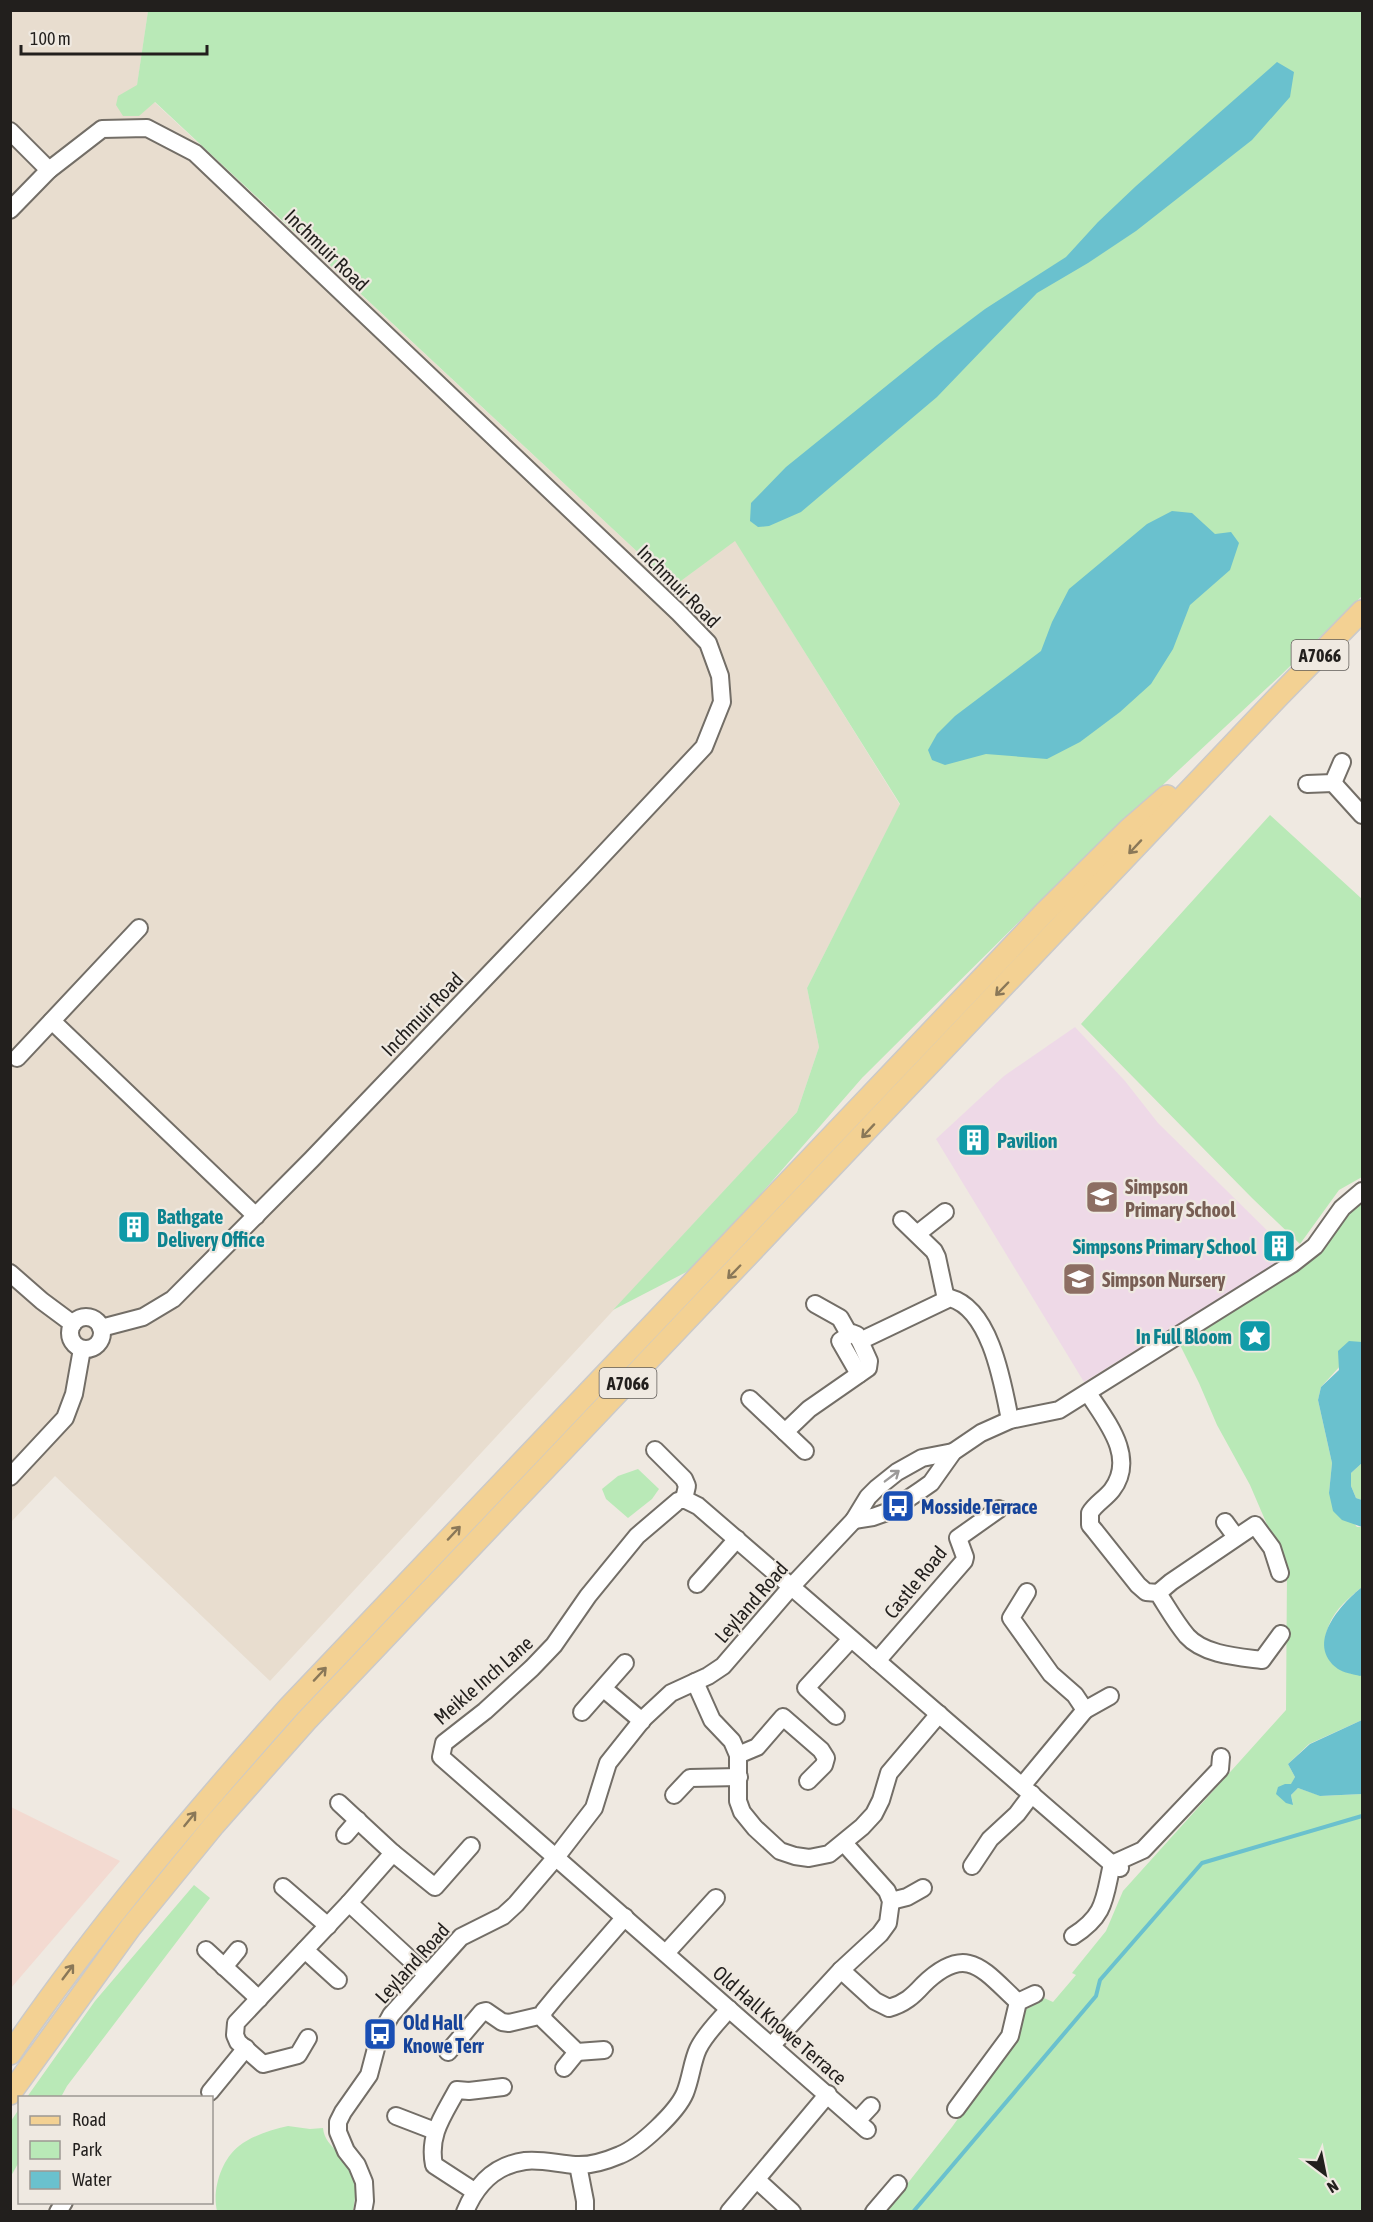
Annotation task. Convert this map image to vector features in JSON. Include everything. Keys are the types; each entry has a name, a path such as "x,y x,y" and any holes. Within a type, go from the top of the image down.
{"main road":[{"name":"A7066","path":"10,2094 130,1928 214,1825 306,1721 1362,611"},
{"name":"A7066","path":"10,2054 47,2000 112,1915 202,1805 289,1707 1045,912 1130,829 1277,698"},
{"name":"A7066","path":"10,2027 47,2000"}],"street":[{"name":"Inchmuir Road","path":"10,210 49,170 102,129 147,128 195,153 679,613 708,644 720,676 722,702 704,747 256,1216 173,1299 142,1317 102,1328 95,1320 86,1317 73,1324"},
{"path":"10,131 49,170"},
{"path":"1333,783 1342,762"},
{"path":"1307,784 1333,783"},
{"path":"1333,783 1362,816"},
{"path":"17,1059 139,928"},
{"path":"52,1021 256,1216"},
{"name":"Leyland Road","path":"854,1520 890,1511 921,1490 931,1483 953,1452 981,1433 1010,1420 1056,1412 1307,1254 1342,1208 1362,1191"},
{"path":"917,1234 945,1212"},
{"path":"902,1220 938,1257 946,1299"},
{"path":"10,1273 73,1324 70,1328 70,1339 77,1347 92,1349 100,1342 102,1328"},
{"path":"854,1338 946,1299 954,1299 965,1306 980,1324 995,1356 1010,1420"},
{"path":"784,1432 809,1409 868,1368 870,1364 841,1311 815,1304"},
{"path":"10,1477 65,1418 74,1394 82,1349"},
{"path":"1088,1393 1121,1450 1122,1466 1112,1490 1090,1513 1090,1525 1142,1589 1152,1594 1158,1593 1254,1525 1272,1548 1280,1573"},
{"path":"750,1400 805,1451"},
{"path":"654,1450 684,1479 687,1486 684,1498 698,1506 1116,1866"},
{"name":"Leyland Road","path":"363,2211 364,2182 357,2166 346,2151 338,2132 338,2122 369,2075 379,2037 385,2025 426,1974 461,1937 489,1924 510,1910 557,1856 594,1809 606,1768 642,1720 671,1693 723,1666 791,1587 854,1520 868,1497 897,1472 922,1458 953,1452"},
{"name":"Meikle Inch Lane","path":"557,1856 446,1762 441,1757 444,1743 485,1711 532,1668 554,1645 588,1596 637,1536 670,1507 684,1498"},
{"name":"Castle Road","path":"877,1661 964,1561 958,1538 999,1509"},
{"path":"1225,1522 1236,1537"},
{"path":"698,1584 736,1539"},
{"path":"1026,1592 1011,1618 1051,1674 1075,1695 1085,1710"},
{"path":"1158,1593 1186,1635 1202,1647 1241,1658 1262,1660 1281,1634"},
{"path":"836,1716 806,1688 851,1639"},
{"path":"582,1712 625,1663"},
{"path":"695,1682 712,1719 732,1741 738,1755 738,1801 742,1812 755,1828 780,1851 809,1858 829,1854 874,1814 889,1773 939,1714"},
{"path":"604,1689 642,1720"},
{"path":"972,1866 990,1839 1017,1814 1027,1790 1085,1710 1110,1696"},
{"path":"738,1755 757,1747 783,1718 821,1750 825,1758 824,1765 808,1781"},
{"path":"1073,1936 1091,1925 1102,1905 1116,1866 1143,1850 1220,1769 1221,1757"},
{"path":"674,1795 690,1778 739,1777"},
{"path":"339,1803 393,1853 435,1887 471,1846"},
{"path":"345,1835 358,1820"},
{"path":"772,2045 888,1923 891,1901 887,1891 844,1843"},
{"path":"308,2038 298,2055 263,2064 234,2035 236,2024 393,1853"},
{"name":"Old Hall Knowe Terrace","path":"557,1856 862,2125 871,2106"},
{"path":"283,1887 328,1926"},
{"path":"891,1901 907,1897 923,1888"},
{"path":"666,1953 716,1898"},
{"path":"349,1903 426,1974"},
{"path":"448,2052 482,2012 486,2011 502,2022 509,2023 543,2015 558,1994 625,1917"},
{"path":"206,1950 259,1999"},
{"path":"224,1966 238,1950"},
{"path":"305,1950 338,1980"},
{"path":"842,1970 875,2001 889,2008 908,2000 933,1976 944,1969 968,1963 978,1966 1018,2002"},
{"path":"1018,2002 1035,1994"},
{"path":"956,2109 1010,2036 1018,2002"},
{"path":"465,2211 474,2191 489,2177 505,2167 525,2161 578,2165 597,2163 621,2155 641,2143 684,2096 700,2046 729,2009"},
{"path":"543,2015 544,2020 577,2052"},
{"path":"210,2092 246,2048"},
{"path":"564,2068 577,2052 604,2050"},
{"path":"474,2191 434,2166 431,2151 435,2131 457,2090 503,2087"},
{"path":"729,2211 828,2094"},
{"path":"396,2116 435,2131"},
{"path":"578,2165 585,2211"},
{"path":"757,2180 792,2211"},
{"path":"874,2211 898,2184"}],"shaded area":[{"path":"11,11 148,11 137,86 674,586 735,540 900,805 807,988 819,1047 797,1112 270,1681 55,1476 11,1522"},
{"name":"Simpson Primary School","path":"1075,1027 1125,1081 1158,1123 1291,1254 1084,1382 936,1139 1004,1076"},
{"path":"11,1807 120,1861 11,1988"}],"green space":[{"path":"148,11 1362,11 1362,596 1281,675 1066,875 862,1078 698,1266 613,1310 797,1112 819,1047 807,988 900,804 735,541 674,586 155,102 139,116 123,116 116,105 118,96 137,85"},
{"path":"1270,815 1362,899 1362,1177 1339,1190 1300,1244 1081,1024"},
{"path":"1362,1191 1362,1342 1321,1387 1318,1400 1332,1463 1329,1493 1357,1527 1362,1527 1362,1587 1335,1614 1329,1625 1325,1645 1330,1660 1336,1666 1343,1671 1362,1675 1362,1720 1309,1744 1288,1764 1295,1777 1291,1785 1285,1784 1293,1804 1291,1795 1298,1788 1321,1796 1362,1794 1362,2211 885,2212 952,2127 1020,2032 1025,2010 1044,1998 1053,2002 1076,1975 1072,1973 1106,1931 1123,1891 1286,1710 1287,1571 1250,1485 1217,1425 1176,1337 1292,1264"},
{"path":"1362,1463 1362,1500 1356,1498 1351,1486 1351,1473"},
{"path":"638,1469 659,1489 652,1499 628,1518 606,1499 602,1489 618,1476"},
{"path":"194,1885 210,1898 62,2096 28,2096 95,2001"},
{"path":"18,2110 18,2164 11,2176 11,2121"},
{"path":"288,2126 323,2128 326,2139 344,2160 352,2174 355,2187 353,2211 217,2211 217,2185 227,2159 244,2142"}],"water":[{"path":"1277,62 1294,72 1290,97 1252,140 1136,231 1037,293 937,397 801,512 769,526 758,527 750,521 751,503 786,467 985,309 1066,257 1136,186"},
{"path":"1172,511 1192,513 1215,534 1231,532 1239,543 1230,570 1190,605 1173,649 1151,684 1120,712 1080,742 1047,759 986,754 945,765 932,760 928,750 937,734 955,716 1041,651 1052,622 1069,589 1147,524"},
{"path":"1349,1341 1362,1342 1362,1463 1351,1473 1351,1486 1356,1498 1362,1500 1362,1527 1342,1520 1333,1511 1329,1493 1332,1463 1318,1400 1321,1387 1339,1370 1338,1351"},
{"path":"1362,1587 1362,1675 1360,1676 1338,1669 1328,1659 1324,1648 1329,1625 1345,1603"},
{"path":"1362,1720 1362,1794 1320,1796 1298,1788 1291,1795 1293,1805 1286,1803 1276,1794 1278,1787 1291,1784 1295,1777 1288,1764 1310,1744"}],"waterway":[{"path":"913,2212 1096,1996 1100,1980 1202,1863 1362,1816"}],"place":[{"name":"Pavilion","path":"974,1140"},
{"name":"Simpson Primary School","path":"1102,1197"},
{"name":"Bathgate Delivery Office","path":"134,1227"},
{"name":"Simpsons Primary School","path":"1279,1246"},
{"name":"Simpson Nursery","path":"1079,1279"},
{"name":"In Full Bloom","path":"1255,1336"},
{"name":"Mosside Terrace","path":"898,1506"},
{"name":"Old Hall Knowe Terr","path":"380,2034"}]}
